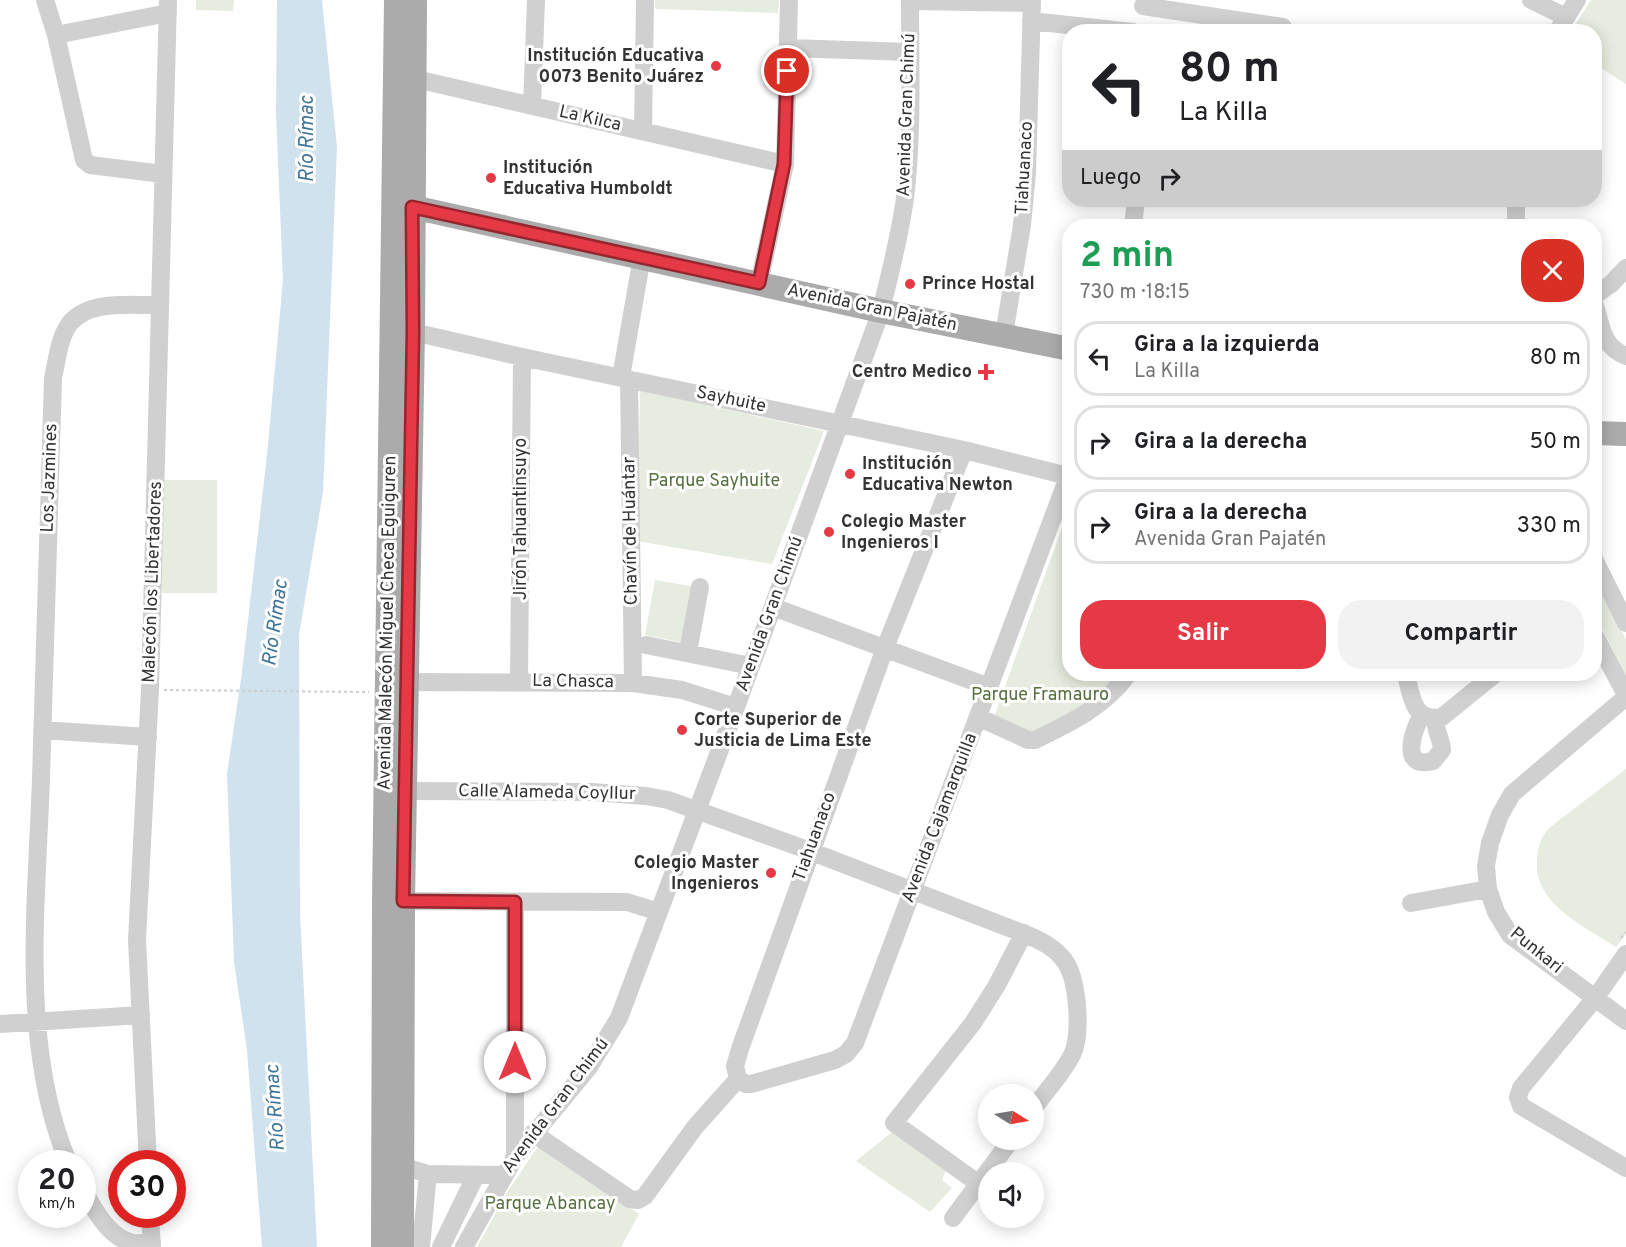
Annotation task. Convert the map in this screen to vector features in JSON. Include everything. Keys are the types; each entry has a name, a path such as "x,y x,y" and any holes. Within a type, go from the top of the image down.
{"main road":[{"name":"Avenida Malecón Miguel Checa Eguiguren","path":"396,0 404,77 403,329 407,682 406,791 394,901 402,1166 417,1247"},
{"name":"Avenida Malecón Miguel Checa Eguiguren","path":"404,77 415,0"},
{"name":"Avenida Gran Pajatén","path":"403,205 881,311 1062,347"},
{"name":"Avenida Malecón Miguel Checa Eguiguren","path":"383,1247 394,901 403,329"},
{"path":"1602,433 1626,434"}],"street":[{"path":"45,0 56,35 84,160 90,165 163,174"},
{"path":"532,106 536,0"},
{"path":"643,131 645,0"},
{"path":"759,283 784,164 789,0"},
{"path":"910,0 1032,8 1099,24"},
{"name":"Avenida Gran Chimú","path":"464,1247 515,1157 533,1132 589,1067 619,1018 881,311 897,246 905,197 908,155 910,0"},
{"path":"1531,0 1562,24 1577,0"},
{"path":"1143,24 1144,3 1266,24"},
{"path":"56,35 168,7"},
{"name":"Malecón los Libertadores","path":"147,1150 137,940 150,689 168,7"},
{"name":"Tiahuanaco","path":"1004,335 1023,225 1027,173 1032,8"},
{"path":"788,48 910,52"},
{"name":"La Kilca","path":"404,77 784,164"},
{"name":"Chavín de Huántar","path":"633,683 625,378 642,257"},
{"path":"1602,290 1626,268"},
{"name":"Los Jazmines","path":"63,1150 48,1098 34,994 53,378 58,353 69,324 89,309 160,305"},
{"name":"Sayhuite","path":"403,329 522,357 1062,472"},
{"path":"1602,330 1614,351 1626,356"},
{"name":"Jirón Tahuantinsuyo","path":"519,681 522,357"},
{"name":"Tiahuanaco","path":"738,1078 735,1066 741,1046 810,851 885,648 964,450"},
{"name":"Avenida Cajamarquilla","path":"738,1078 746,1084 751,1084 835,1060 846,1054 855,1042 1062,493"},
{"path":"1602,575 1626,623"},
{"path":"688,652 700,587"},
{"path":"773,607 989,687"},
{"path":"646,645 751,666"},
{"path":"1602,650 1626,696"},
{"path":"978,717 1028,740 1035,740 1079,719 1123,681"},
{"path":"1408,681 1417,710 1429,717 1442,717 1486,681"},
{"name":"La Chasca","path":"407,682 633,683 681,690 736,707"},
{"name":"Punkari","path":"1626,696 1512,794 1500,815 1490,843 1486,866 1488,889 1496,912 1510,934 1626,1021"},
{"path":"42,730 148,737"},
{"name":"Calle Alameda Coyllur","path":"406,791 621,793 668,800 810,851 1024,933 1053,948 1065,961 1073,979 1076,1003 1077,1033 1072,1054 1044,1094"},
{"path":"1411,903 1488,889"},
{"path":"394,901 627,902 659,912"},
{"path":"515,902 515,1157"},
{"path":"978,1183 894,1123 973,1023 997,985 1024,933"},
{"path":"1626,954 1596,997 1521,1088 1518,1097 1521,1106 1626,1168"},
{"path":"0,1024 141,1015"},
{"path":"533,1132 630,1199 638,1200 645,1196 695,1127 738,1078"},
{"path":"402,1166 428,1174 504,1175"},
{"path":"417,1247 428,1174"},
{"path":"441,1247 476,1175"},
{"path":"953,1218 978,1185"},
{"path":"96,1210 117,1237 133,1243 152,1244 151,1228"}],"path":[{"path":"150,689 353,692"}],"green space":[{"path":"196,0 234,0 233,11 196,10"},
{"path":"655,0 779,0 778,13 656,9"},
{"path":"1591,0 1626,0 1626,84 1602,69 1602,24 1576,24"},
{"name":"Parque Sayhuite","path":"640,390 824,431 772,564 637,541"},
{"path":"162,480 217,480 217,593 162,593"},
{"name":"Parque Framauro","path":"1062,528 1062,681 1118,681 1113,688 1034,738 993,720"},
{"path":"655,580 696,587 686,643 645,635"},
{"path":"1602,590 1626,640 1626,677 1602,627"},
{"path":"1626,769 1626,934 1616,947 1564,913 1553,902 1538,877 1537,857 1541,840 1549,828"},
{"path":"896,1129 948,1165 942,1180 952,1188 930,1212 856,1161"},
{"name":"Parque Abancay","path":"539,1145 639,1214 621,1247 477,1247 508,1191"}],"water":[{"name":"Río Rímac","path":"277,0 322,0 337,147 323,492 299,635 300,914 317,1247 262,1247 247,1050 234,962 227,774 242,672 267,455 283,280 276,114"}],"place":[{"name":"Institución Educativa 0073 Benito Juárez","path":"716,66"},
{"name":"Institución Educativa Humboldt","path":"491,178"},
{"name":"Prince Hostal","path":"910,284"},
{"name":"Centro Medico","path":"986,372"},
{"name":"Institución Educativa Newton","path":"850,474"},
{"name":"Colegio Master Ingenieros I","path":"829,532"},
{"name":"Corte Superior de Justicia de Lima Este","path":"682,730"},
{"name":"Colegio Master Ingenieros","path":"771,873"}],"route":[{"path":"515,1062 515,902 403,901 413,332 412,207 759,283 784,164 787,71"}]}
